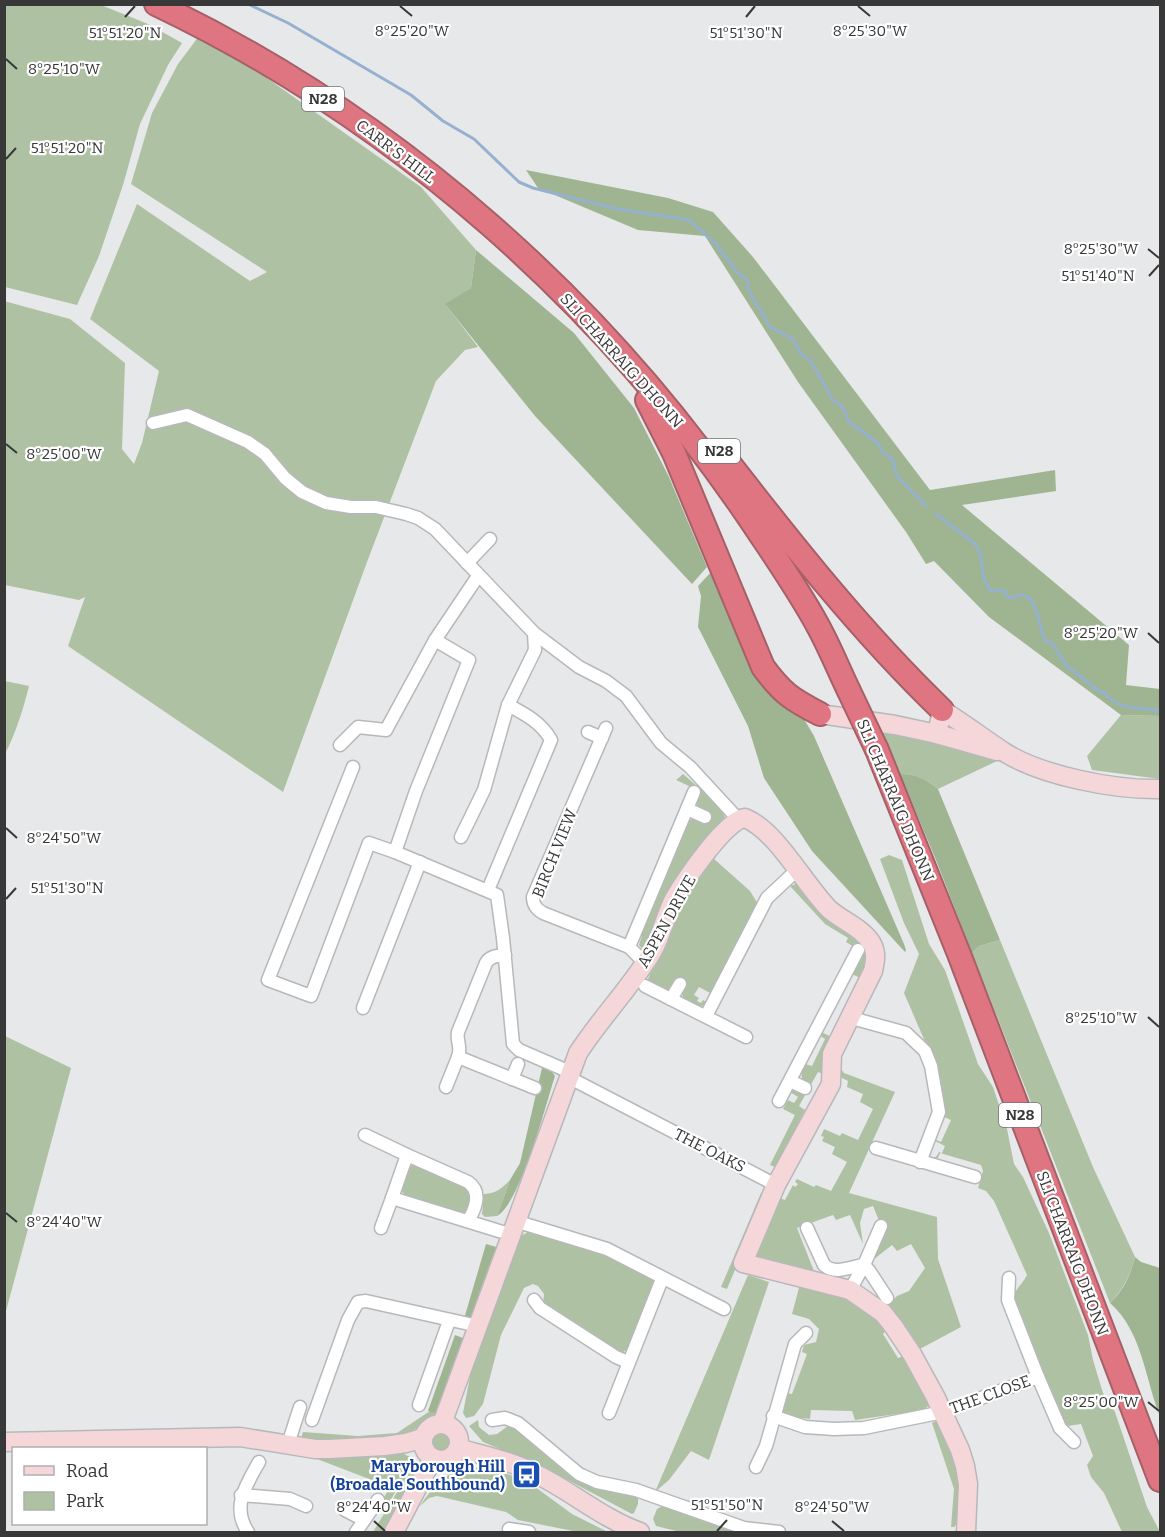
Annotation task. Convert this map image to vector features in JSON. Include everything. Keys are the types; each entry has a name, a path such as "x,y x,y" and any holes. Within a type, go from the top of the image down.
{"highway":[{"name":"CARR'S HILL","path":"156,4 213,31 332,104 407,156 476,213"},
{"name":"SLI CHARRAIG DHONN","path":"476,213 542,272 651,388 698,445 780,563 818,625 877,750 959,954 1161,1480"},
{"name":"N28","path":"476,213 509,234 553,269 619,333 674,394 783,532 904,674 942,710"},
{"name":"N28","path":"476,213 495,239 579,322 644,395 674,453 763,667 778,687 797,702 820,714"}],"street":[{"path":"153,423 187,416 248,442 265,454 285,478 302,492 326,503 351,507 376,507 418,518 435,529 534,633 579,667 606,681 626,696 661,743 690,767 738,819 748,819 767,834 828,908 872,943 875,964 832,1054 831,1084 776,1185 743,1263 850,1290 883,1313 912,1354 943,1412 965,1466 968,1484 966,1533"},
{"path":"467,563 490,539"},
{"path":"340,745 358,727 386,730 435,640 478,576"},
{"path":"461,837 484,790 508,705 535,650 534,633"},
{"path":"395,852 416,791 469,660 435,640"},
{"path":"488,890 551,740 547,732 535,721 508,705"},
{"path":"937,734 942,710 1005,753"},
{"path":"820,714 937,734 1005,753 1052,773 1108,785 1146,790 1161,789"},
{"name":"BIRCH VIEW","path":"588,732 604,733 533,897 533,902 535,907 543,913 629,947 641,975"},
{"path":"353,767 268,980 310,996 369,843 494,893 499,900 505,955 488,959 486,963 458,1032 460,1050 446,1087"},
{"path":"629,947 694,792"},
{"path":"687,809 705,817"},
{"name":"ASPEN DRIVE","path":"738,819 704,855 674,899 656,945 641,975 671,999 746,1037"},
{"path":"363,1008 420,862"},
{"path":"706,1016 766,898 797,870"},
{"path":"779,1101 858,950"},
{"name":"THE OAKS","path":"505,955 513,1044 519,1050 569,1074 776,1185"},
{"path":"442,1424 578,1053 588,1036 641,975"},
{"path":"842,981 863,991"},
{"path":"671,999 680,984"},
{"path":"848,1017 881,1024 906,1033 925,1051 931,1066 939,1112 920,1162"},
{"path":"458,1057 535,1088"},
{"path":"512,1079 518,1064"},
{"path":"790,1081 805,1088"},
{"path":"365,1135 474,1186 477,1197 468,1221"},
{"path":"876,1148 975,1176"},
{"path":"381,1228 407,1155"},
{"path":"393,1198 468,1221 513,1228 607,1249 724,1309"},
{"path":"850,1290 881,1226"},
{"path":"807,1228 828,1269 834,1272 864,1265"},
{"path":"864,1265 887,1298"},
{"name":"THE CLOSE","path":"1009,1278 1008,1300 1038,1377 1060,1428 1074,1442"},
{"path":"609,1413 662,1279"},
{"path":"534,1300 540,1308 616,1357 628,1362"},
{"path":"312,1420 348,1320 358,1302 366,1301 478,1326"},
{"path":"419,1405 449,1321"},
{"path":"756,1467 766,1446 795,1344 806,1334"},
{"name":"THE CLOSE","path":"773,1416 805,1427 834,1430 864,1428 943,1412 1038,1377"},
{"path":"288,1444 300,1407"},
{"path":"492,1420 505,1418 518,1423 579,1474 597,1482 636,1490 744,1528 779,1533"},
{"path":"447,1425 456,1432 458,1448 445,1460 433,1458 424,1450 423,1438 430,1427 447,1425"},
{"path":"4,1442 240,1437 315,1449 406,1443 423,1438"},
{"path":"458,1448 529,1470 564,1489 611,1520 640,1533"},
{"path":"394,1533 433,1458"},
{"path":"248,1533 239,1510 241,1495 259,1462"},
{"path":"241,1495 290,1499 306,1506"},
{"path":"356,1533 378,1500"},
{"path":"345,1510 364,1520"},
{"path":"509,1529 529,1533"}],"green space":[{"path":"4,5 101,5 148,24 182,43 168,65 140,124 123,185 99,256 77,305 5,287"},
{"path":"199,36 264,76 421,187 476,250 471,288 446,305 478,347 465,350 436,381 283,792 68,646 85,597 79,600 5,585 4,301 70,319 125,363 122,449 134,464 142,443 159,371 90,319 137,204 250,281 267,272 131,184 152,113 178,64"},
{"path":"526,170 668,198 713,212 753,257 930,490 1055,470 1056,491 962,505 1129,645 1126,685 1160,689 1160,716 1121,715 989,617 934,561 926,564 906,532 798,382 705,236 638,230 538,188"},
{"path":"476,250 574,333 634,408 669,477 707,567 692,584 535,416 445,304 471,288"},
{"path":"713,570 787,706 804,719 814,736 904,944 905,952 812,851 764,778 748,726 698,627 701,596 698,586"},
{"path":"5,681 29,686 19,721 5,754"},
{"path":"1121,715 1160,716 1160,779 1092,770 1087,756"},
{"path":"879,728 997,761 938,789 921,778 900,774"},
{"path":"683,774 722,808 725,818 696,851 646,947 642,949 639,945 642,936 640,935 688,821 694,818 698,808 691,787 676,780"},
{"path":"900,774 920,778 938,789 1000,940 979,946 972,953"},
{"path":"889,855 902,860 929,944 945,970 978,1064 993,1087 1007,1129 1014,1164 1023,1177 1049,1233 1088,1335 1103,1393 1115,1412 1147,1507 1160,1532 1122,1532 1104,1493 1091,1477 1087,1465 1093,1456 1081,1424 1068,1426 1063,1424 1011,1302 1027,1275 994,1201 986,1191 978,1188 983,1171 981,1165 940,1153 937,1160 932,1158 936,1157 939,1152 942,1153 945,1146 935,1141 930,1152 934,1139 941,1142 951,1120 944,1117 936,1067 904,993 919,954 904,923 880,859"},
{"path":"713,858 750,891 758,904 712,994 699,987 694,995 699,998 697,1001 701,1003 703,1000 708,1003 700,1007 685,999 682,990 672,988 666,990 647,981 660,958 680,909 697,879"},
{"path":"796,884 832,922 863,945 866,962 860,978 852,974 854,947 846,942 848,938 825,924 790,886"},
{"path":"1000,940 1093,1167 1135,1257 1126,1282 1110,1303 972,953 979,946"},
{"path":"821,1032 832,1037 823,1074 818,1072 799,1106 805,1110 775,1167 770,1165 795,1115 783,1109 788,1100 794,1103 798,1097 790,1092 809,1084 802,1079 801,1070 805,1064 812,1066 825,1039 819,1035"},
{"path":"5,1036 71,1068 5,1315"},
{"path":"838,1064 844,1073 895,1092 849,1193 937,1217 938,1259 961,1327 918,1350 889,1304 897,1296 909,1291 925,1268 911,1244 897,1251 892,1245 873,1260 884,1233 873,1206 864,1209 860,1223 863,1244 850,1215 836,1220 833,1215 797,1228 814,1271 756,1256 780,1198 785,1200 793,1185 795,1187 798,1184 795,1182 797,1179 814,1187 816,1185 831,1191 847,1162 832,1154 835,1147 822,1141 824,1137 821,1136 824,1129 858,1140 873,1109 860,1102 863,1094 847,1087 848,1081 838,1076"},
{"path":"542,1068 549,1068 555,1076 523,1174 506,1208 497,1216 510,1180 520,1163"},
{"path":"416,1164 465,1186 472,1193 469,1210 459,1214 405,1196 401,1189 408,1167"},
{"path":"510,1180 497,1216 485,1217 482,1214 484,1194 499,1190"},
{"path":"761,1193 766,1196 727,1289 721,1287"},
{"path":"528,1232 537,1232 611,1256 653,1277 655,1282 628,1349 620,1354 543,1304 544,1294 538,1286 533,1284 524,1288 501,1335 483,1404 474,1416 466,1418 463,1413 472,1366 517,1238"},
{"path":"486,1244 500,1248 477,1323 464,1319"},
{"path":"1135,1257 1141,1262 1160,1268 1160,1417 1136,1341 1121,1314 1110,1303 1126,1282"},
{"path":"748,1275 769,1282 709,1460 691,1451 669,1480 655,1492"},
{"path":"800,1284 850,1299 871,1314 886,1330 883,1334 898,1358 904,1356 928,1401 928,1406 924,1410 855,1420 852,1411 811,1410 810,1419 786,1415 782,1408 785,1393 792,1394 807,1354 802,1352 804,1345 816,1342 819,1329 809,1319 792,1314"},
{"path":"455,1335 468,1340 441,1415 428,1411"},
{"path":"430,1411 441,1415 427,1420 406,1436 300,1442 303,1432 358,1436 397,1433"},
{"path":"478,1420 479,1427 489,1435 497,1434 508,1426 514,1427 579,1481 606,1491 635,1496 638,1498 638,1504 634,1513 545,1468 483,1442 469,1426"},
{"path":"936,1421 940,1423 952,1454 959,1482 959,1514 954,1527 951,1527 954,1489 932,1423"},
{"path":"442,1430 447,1431 453,1437 453,1447 447,1453 442,1454 437,1453 431,1447 430,1442 431,1437 437,1431"},
{"path":"405,1452 404,1454 416,1460 419,1468 408,1489 398,1487 389,1503 383,1499 390,1487 304,1454"},
{"path":"468,1467 493,1469 527,1481 572,1514 608,1532 578,1532 518,1520 506,1512 437,1496 429,1498 420,1506 440,1481"},
{"path":"399,1489 405,1492 385,1532 373,1532"},
{"path":"664,1505 705,1522 745,1532 680,1532 656,1526 653,1519 657,1509"}],"waterway":[{"path":"248,4 288,23 411,95 443,121 474,139 519,182 533,188 613,208 689,220 716,244 738,273 747,280 749,291 770,327 793,339 801,354 810,360 833,400 842,406 849,422 877,442 883,453 892,458 897,476 926,506"},
{"path":"936,514 974,543 980,553 984,579 990,590 1005,591 1011,598 1020,595 1027,596 1032,601 1046,642 1052,643 1067,666 1116,703 1160,710"}],"place":[{"name":"Maryborough Hill (Broadale Southbound)","path":"526,1475"}]}
